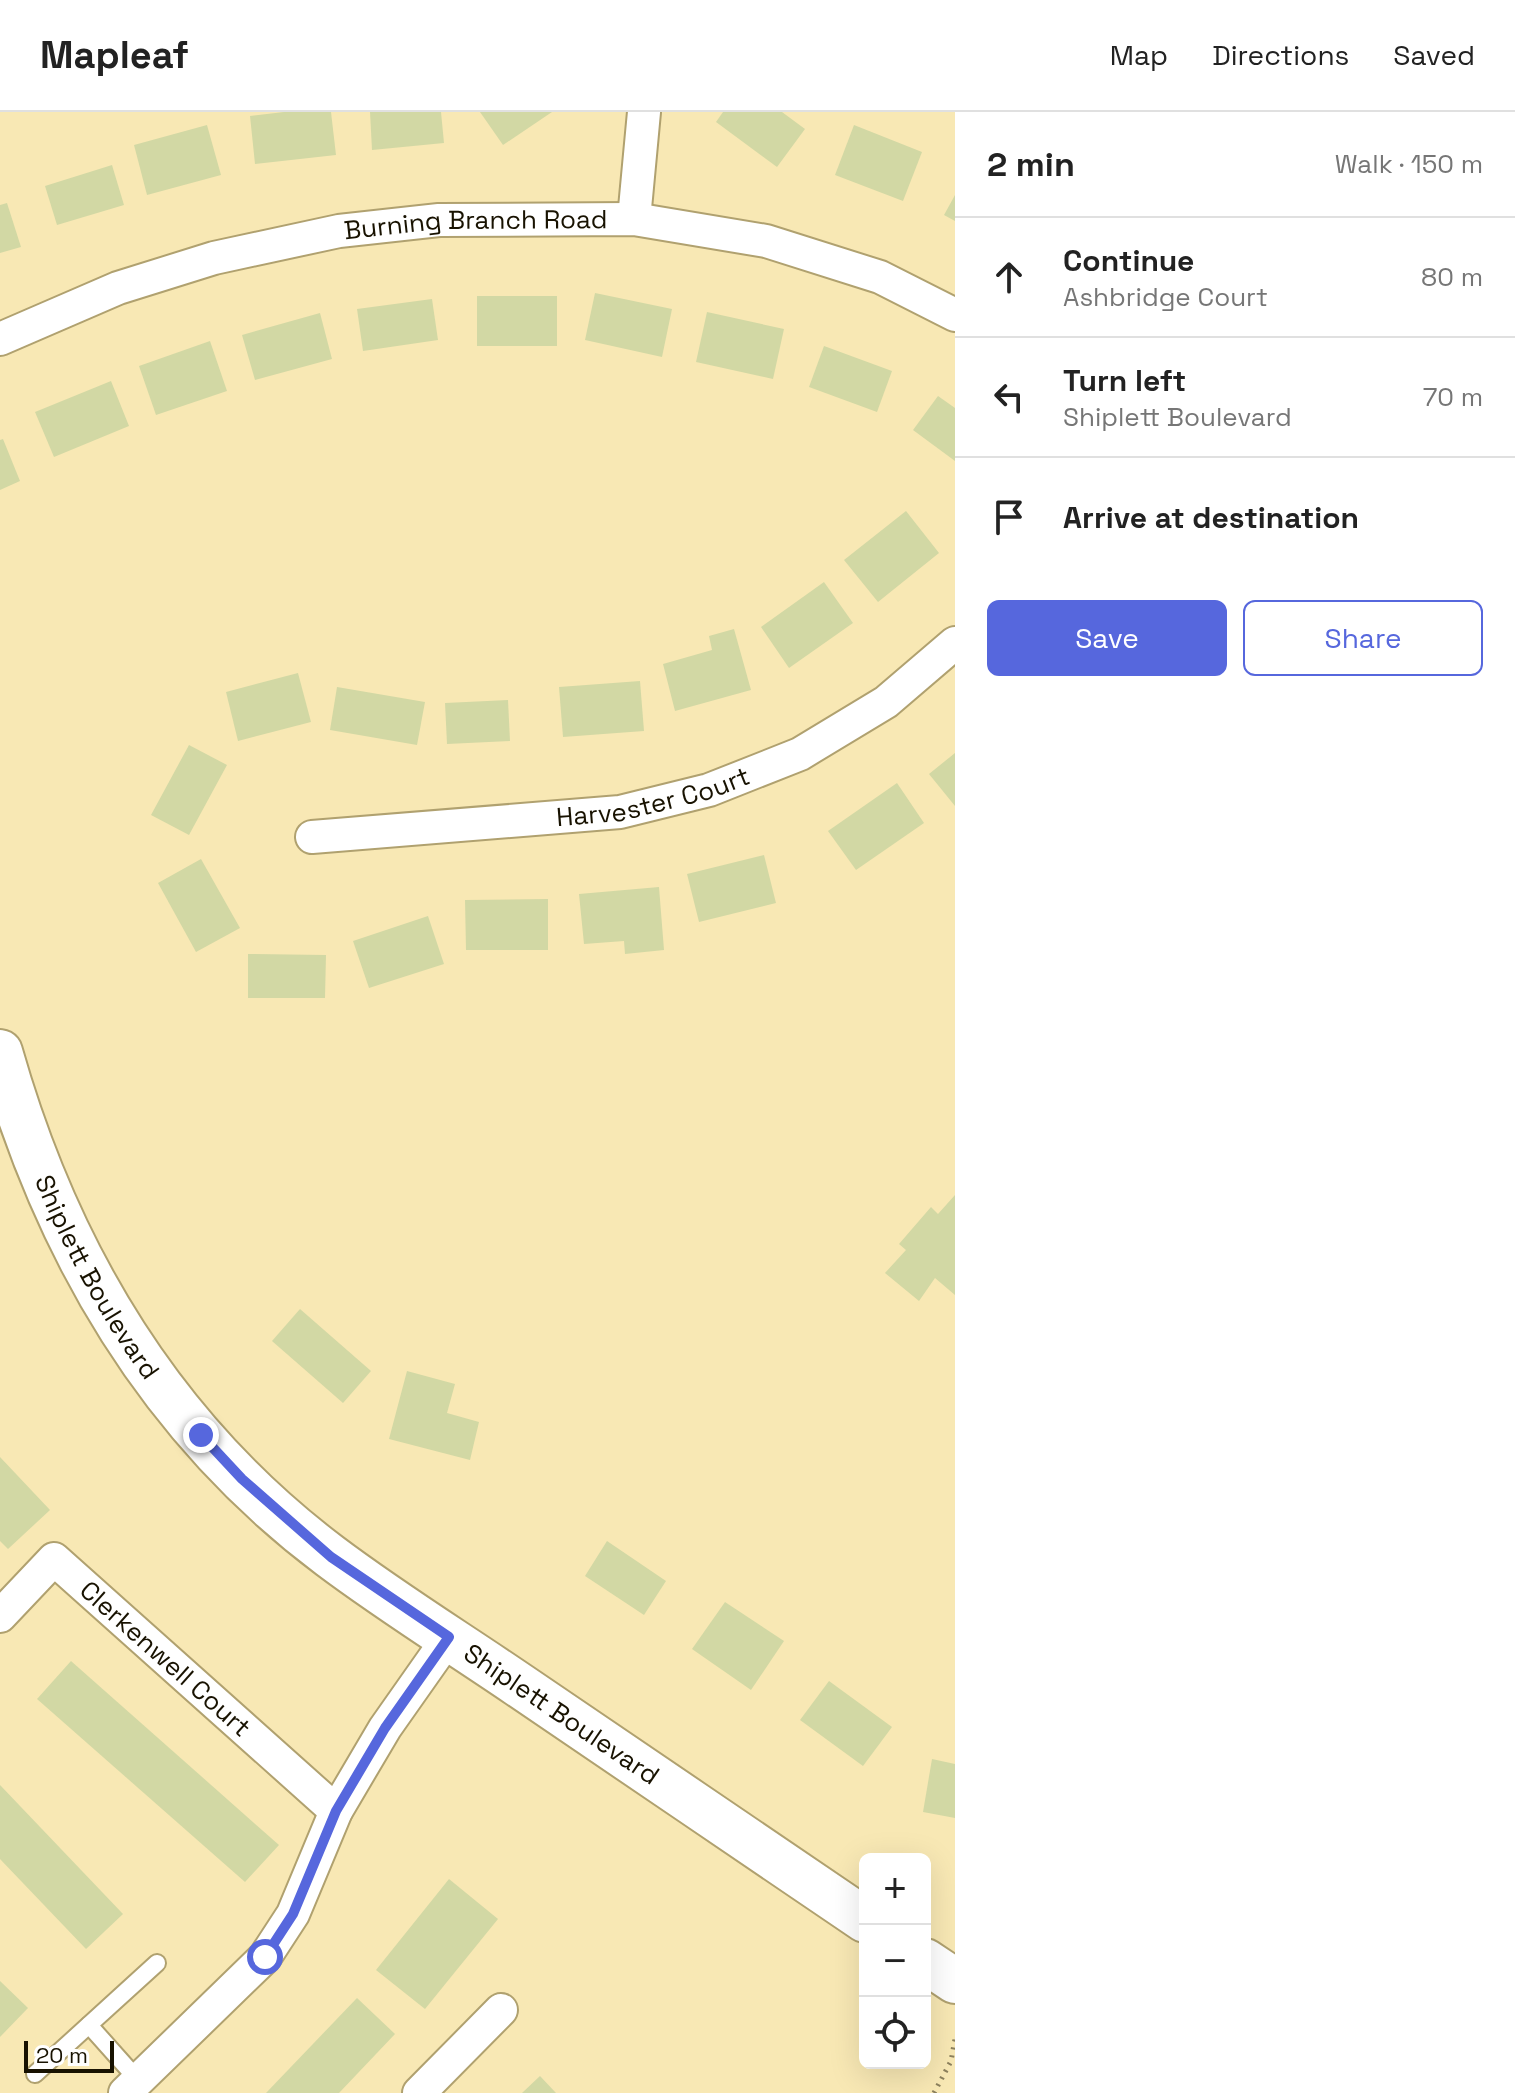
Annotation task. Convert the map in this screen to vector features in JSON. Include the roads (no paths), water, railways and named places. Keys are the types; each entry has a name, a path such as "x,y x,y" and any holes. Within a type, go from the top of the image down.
{"street":[{"path":"634,219 644,112"},
{"name":"Burning Branch Road","path":"0,339 118,288 214,258 339,231 439,220 634,219 766,241 880,277 955,315"},
{"name":"Harvester Court","path":"312,837 620,812 709,790 800,754 886,702 955,643"},
{"name":"Shiplett Boulevard","path":"0,1052 19,1120 52,1205 94,1286 159,1385 242,1479 331,1557 859,1916"},
{"name":"Clerkenwell Court","path":"0,1616 54,1559 336,1811"},
{"path":"132,2087 265,1957 293,1914 336,1811 385,1728 449,1637"},
{"path":"931,1965 955,1981"},
{"path":"419,2093 501,2010"}],"lane":[{"path":"35,2074 157,1963"},
{"path":"89,2025 132,2087"}]}
